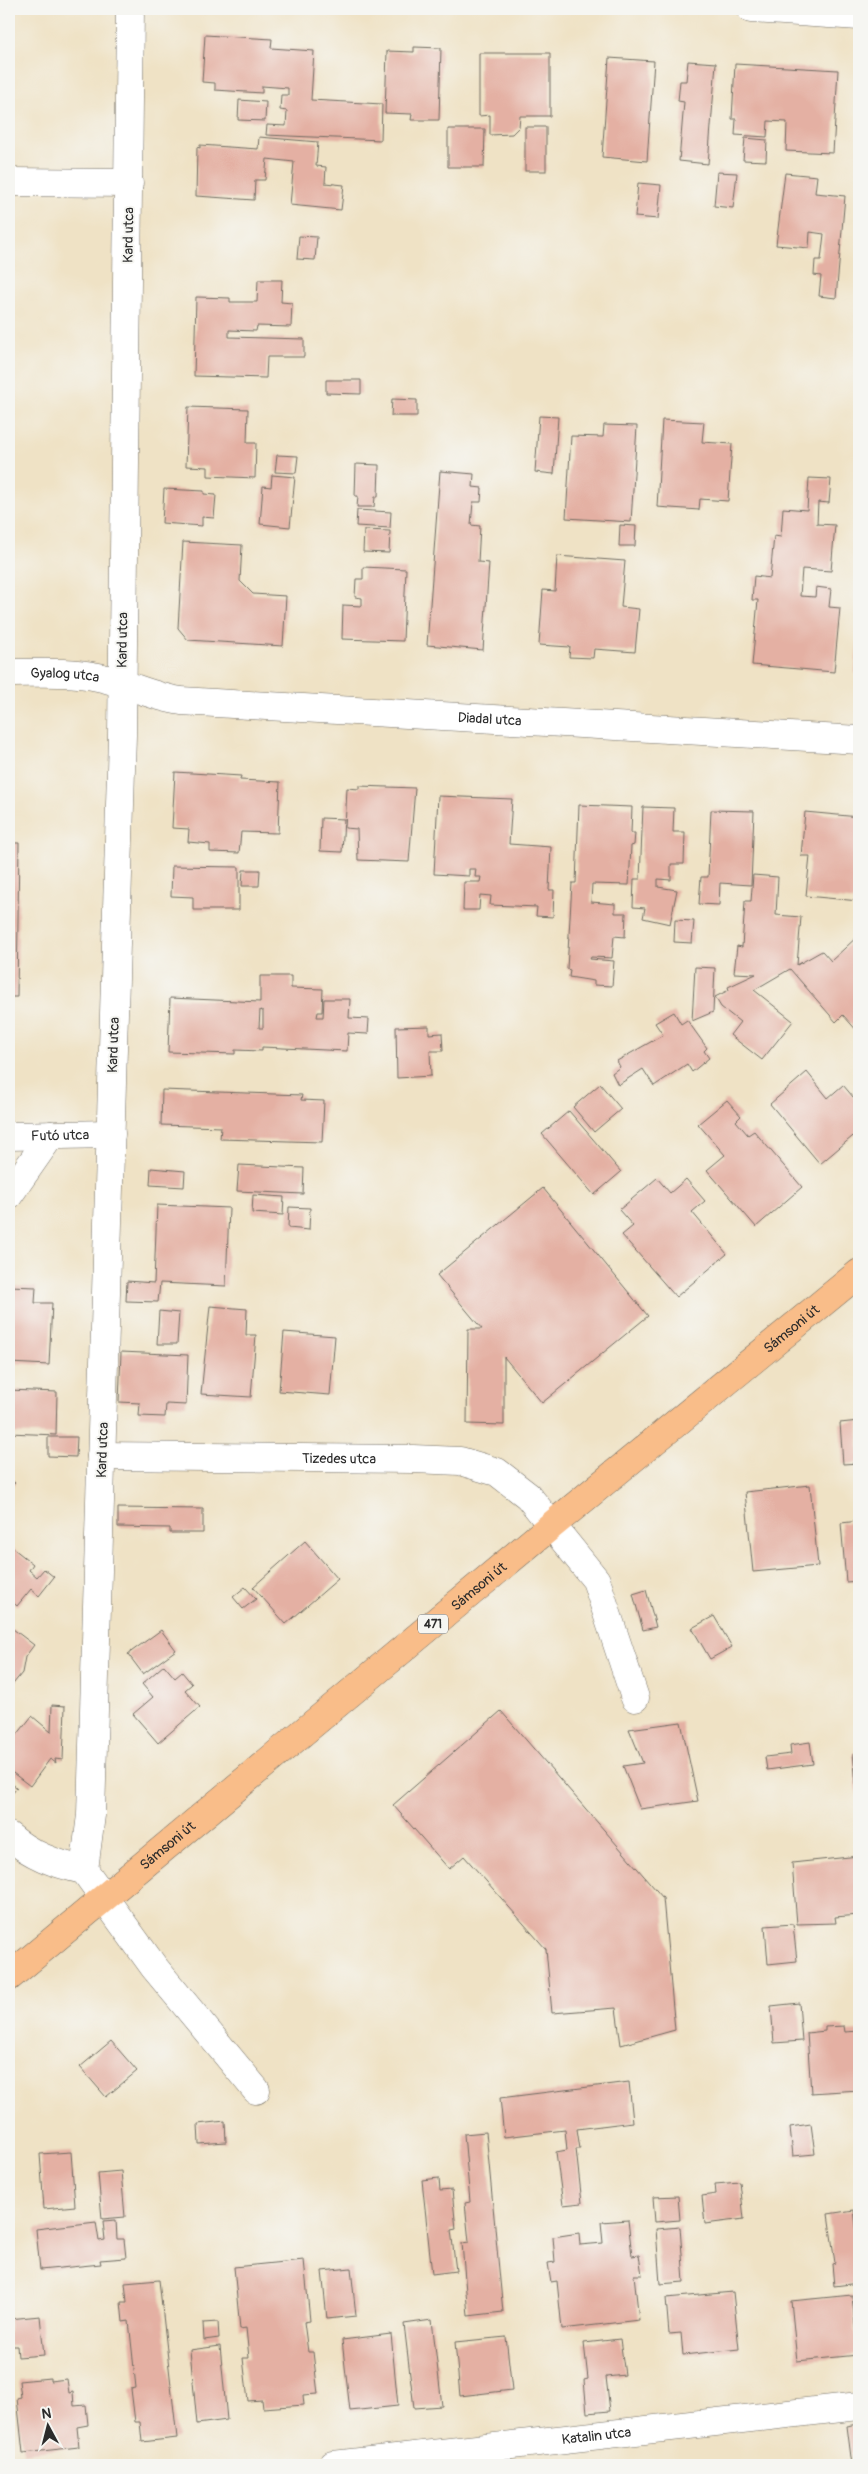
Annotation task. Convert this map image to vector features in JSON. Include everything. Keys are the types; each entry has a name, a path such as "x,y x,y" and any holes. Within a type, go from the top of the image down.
{"main road":[{"name":"Sámsoni út","path":"9,1978 552,1525 859,1273"}],"street":[{"name":"Kard utca","path":"84,1870 91,1815 111,1134 122,684 130,9"},
{"path":"751,9 859,16"},
{"path":"9,182 128,184"},
{"name":"Gyalog utca","path":"9,673 77,674 100,677 122,684"},
{"name":"Diadal utca","path":"122,684 166,699 181,701 859,740"},
{"name":"Futó utca","path":"9,1136 111,1134"},
{"path":"9,1195 51,1135"},
{"name":"Tizedes utca","path":"102,1456 413,1459 460,1461 497,1472 528,1496 596,1580 635,1698"},
{"path":"9,1836 19,1845 52,1862 84,1870 154,1967 256,2090"},
{"name":"Katalin utca","path":"333,2465 859,2406"}],"building":[{"path":"205,35 272,39 271,48 314,51 311,100 382,104 381,140 266,135 267,125 286,126 287,111 280,110 281,95 288,95 288,88 262,86 262,93 215,90 215,83 202,82"},
{"path":"414,47 441,48 439,120 411,120 412,114 385,113 387,51 414,52"},
{"path":"479,53 550,53 550,116 520,116 519,127 512,134 490,135 490,115 479,116"},
{"path":"609,58 654,61 647,161 602,157"},
{"path":"688,61 716,63 708,164 679,161 684,102 678,101 680,81 686,81"},
{"path":"735,64 838,70 833,153 786,151 787,122 768,121 767,137 735,135 736,119 732,119"},
{"path":"239,100 266,102 265,121 238,120"},
{"path":"525,127 546,127 546,171 525,171"},
{"path":"448,129 485,129 484,167 448,167"},
{"path":"259,137 318,142 316,166 326,167 325,183 344,185 341,210 290,205 294,162 267,159 265,180 255,180 254,200 196,196 197,147 200,148 200,145 258,149"},
{"path":"745,138 767,140 766,161 743,160"},
{"path":"717,172 737,173 733,208 714,206"},
{"path":"785,173 817,176 815,193 845,196 836,298 819,296 821,276 814,275 815,260 821,260 824,234 810,232 809,248 776,245"},
{"path":"638,183 661,185 658,219 635,217"},
{"path":"299,236 317,237 315,260 297,259"},
{"path":"258,280 282,280 281,302 292,303 291,327 257,326 256,331 229,330 229,337 304,339 304,357 267,357 266,378 194,376 196,297 230,298 230,302 257,302"},
{"path":"326,380 361,380 361,394 326,393"},
{"path":"392,399 417,400 417,416 391,416"},
{"path":"188,407 248,409 247,443 256,443 255,478 208,476 208,467 186,466"},
{"path":"539,416 558,417 554,474 535,472"},
{"path":"662,420 704,422 702,442 732,444 728,501 700,499 699,510 657,507"},
{"path":"604,425 637,426 631,522 566,518 571,436 603,437"},
{"path":"277,455 298,456 296,473 275,472"},
{"path":"356,464 379,465 378,497 375,497 374,507 357,507 358,496 355,496"},
{"path":"440,471 474,474 473,487 482,488 481,502 473,502 471,525 480,526 478,562 489,563 483,650 427,645"},
{"path":"272,475 295,477 290,527 260,524 263,486 271,487"},
{"path":"809,478 831,479 829,503 818,502 817,524 835,525 831,571 802,569 800,596 815,597 816,587 831,589 829,607 840,608 834,672 752,665 758,600 752,600 754,576 770,578 774,536 781,537 783,508 807,510"},
{"path":"164,489 204,491 204,494 216,495 214,518 202,517 202,526 162,523"},
{"path":"357,510 391,512 390,528 356,526"},
{"path":"620,525 636,526 635,546 619,546"},
{"path":"364,530 390,531 389,553 363,552"},
{"path":"183,542 242,545 240,581 253,594 286,596 283,646 188,640 178,628"},
{"path":"557,556 625,561 621,607 639,609 635,652 594,649 593,658 569,657 570,647 539,645 543,590 555,591"},
{"path":"363,567 406,569 403,641 342,639 343,605 362,606 362,598 355,597 356,579 363,579"},
{"path":"859,635 859,674 855,673"},
{"path":"175,772 241,776 240,780 280,782 278,833 241,832 239,853 210,852 210,844 188,842 189,829 172,828"},
{"path":"359,786 415,788 409,862 358,860 357,829 345,828 347,788 359,789"},
{"path":"438,796 512,799 509,844 551,847 549,890 554,890 553,917 536,916 537,907 490,905 491,896 480,895 479,910 463,910 464,882 480,882 481,877 475,877 476,869 469,869 469,876 434,874"},
{"path":"579,805 632,807 631,833 635,833 634,845 631,846 629,885 592,884 591,902 615,904 615,913 626,913 625,937 614,936 612,958 591,957 590,959 614,961 612,986 594,985 594,981 569,977 570,970 567,969 572,883 576,883"},
{"path":"643,807 674,808 673,832 685,832 684,864 671,864 671,880 658,879 658,887 677,890 670,924 643,918 645,908 633,907 634,879 640,879"},
{"path":"711,810 754,811 751,885 720,883 719,905 699,904 701,877 708,877"},
{"path":"805,812 859,817 859,901 806,896 810,856 801,856"},
{"path":"321,818 344,819 342,852 320,851"},
{"path":"9,843 19,843 17,997 9,997"},
{"path":"172,866 239,867 239,910 193,910 193,897 171,896"},
{"path":"243,870 260,870 259,886 242,886"},
{"path":"753,875 778,877 776,915 801,917 797,965 822,951 831,961 859,935 859,1033 843,1015 836,1022 790,969 754,990 793,1021 762,1060 730,1035 740,1022 721,1007 715,997 729,990 728,987 756,974 734,973 737,946 742,947 745,901 751,901"},
{"path":"675,920 694,921 692,943 674,942"},
{"path":"695,967 715,968 713,1012 692,1021"},
{"path":"260,976 291,976 291,988 323,989 322,1012 318,1012 317,1017 323,1017 324,999 350,999 349,1018 369,1019 368,1034 348,1033 347,1051 262,1047 262,1051 235,1050 235,1054 168,1052 170,998 260,1002","holes":["260,1010 263,1011 263,1028 259,1028"]},
{"path":"674,1012 681,1024 687,1020 707,1048 704,1051 709,1058 692,1072 687,1064 654,1086 643,1069 618,1085 612,1073 620,1067 617,1061 663,1035 655,1023"},
{"path":"429,1026 429,1034 442,1033 443,1051 430,1051 431,1076 397,1078 396,1027"},
{"path":"807,1072 828,1098 843,1085 859,1104 859,1131 820,1164 770,1104"},
{"path":"600,1084 621,1109 594,1132 573,1107"},
{"path":"162,1090 302,1095 301,1100 324,1101 322,1142 220,1139 221,1127 161,1125"},
{"path":"727,1100 741,1116 736,1121 748,1135 754,1131 802,1187 756,1227 707,1170 725,1155 698,1124"},
{"path":"569,1111 621,1172 594,1195 542,1134"},
{"path":"239,1165 304,1168 303,1194 237,1191"},
{"path":"151,1168 185,1171 184,1187 150,1185"},
{"path":"657,1178 670,1193 686,1179 705,1201 692,1212 727,1254 676,1297 622,1235 633,1226 619,1210"},
{"path":"543,1188 648,1316 542,1403 504,1357 504,1425 467,1424 468,1329 482,1329 437,1275"},
{"path":"253,1195 284,1197 283,1215 252,1213"},
{"path":"157,1205 229,1208 226,1286 160,1283 158,1302 126,1301 127,1281 154,1283"},
{"path":"289,1207 310,1208 309,1230 288,1228"},
{"path":"9,1286 36,1287 35,1303 52,1303 49,1365 9,1363"},
{"path":"210,1306 247,1309 246,1335 256,1335 251,1397 201,1394"},
{"path":"159,1311 179,1313 177,1344 157,1344"},
{"path":"284,1332 335,1336 330,1395 279,1391"},
{"path":"121,1352 188,1355 186,1405 166,1404 165,1417 139,1416 140,1403 119,1402"},
{"path":"9,1390 57,1392 56,1435 9,1433"},
{"path":"859,1421 859,1463 843,1464 840,1423"},
{"path":"48,1437 77,1437 76,1457 48,1456"},
{"path":"9,1477 15,1483 9,1489"},
{"path":"810,1485 818,1566 753,1572 745,1492"},
{"path":"118,1508 203,1509 203,1533 170,1533 170,1528 118,1527"},
{"path":"859,1521 859,1581 846,1582 841,1523"},
{"path":"305,1541 338,1579 286,1624 253,1587"},
{"path":"9,1545 33,1564 29,1570 37,1577 44,1569 54,1577 39,1596 31,1589 17,1606 9,1599"},
{"path":"245,1587 256,1599 243,1609 233,1597"},
{"path":"646,1590 656,1627 643,1630 633,1594"},
{"path":"714,1616 732,1647 710,1659 692,1628"},
{"path":"13,1629 34,1645 25,1657 22,1673 9,1689 9,1635"},
{"path":"161,1630 176,1650 143,1674 128,1654"},
{"path":"164,1665 175,1678 182,1672 192,1684 185,1690 200,1707 158,1743 133,1714 153,1697 142,1684"},
{"path":"52,1705 65,1706 63,1760 55,1759 56,1763 50,1759 30,1786 9,1770 9,1729 17,1735 32,1716 51,1732"},
{"path":"501,1711 663,1898 675,2030 621,2045 616,2008 552,2013 546,1949 464,1856 449,1869 393,1805"},
{"path":"681,1722 698,1801 640,1809 623,1766 643,1763 629,1729"},
{"path":"810,1742 813,1764 767,1770 765,1757 791,1754 790,1745"},
{"path":"853,1753 859,1753 859,1794 857,1794"},
{"path":"9,1781 17,1788 9,1797"},
{"path":"859,1856 859,1915 835,1917 836,1923 797,1924 792,1863"},
{"path":"793,1924 797,1961 768,1964 765,1926"},
{"path":"799,2003 802,2041 774,2043 771,2006"},
{"path":"844,2026 845,2032 859,2031 859,2090 811,2093 807,2033 825,2031 825,2027"},
{"path":"111,2041 137,2071 106,2097 80,2067"},
{"path":"629,2082 633,2122 577,2129 580,2149 576,2149 582,2203 563,2205 556,2152 567,2150 565,2130 504,2137 500,2098"},
{"path":"225,2121 226,2142 199,2144 198,2124"},
{"path":"811,2124 815,2154 793,2156 790,2127"},
{"path":"486,2132 503,2312 468,2316 462,2243 469,2242 465,2203 470,2202 464,2134"},
{"path":"71,2152 75,2206 44,2209 40,2154"},
{"path":"121,2171 125,2217 102,2219 98,2173"},
{"path":"439,2178 440,2191 452,2190 456,2229 451,2230 456,2271 432,2274 422,2180"},
{"path":"740,2182 744,2219 705,2224 702,2196 716,2194 715,2184"},
{"path":"678,2196 680,2220 655,2222 653,2197"},
{"path":"854,2210 859,2250 859,2260 857,2261 859,2283 834,2286 832,2264 835,2263 828,2214"},
{"path":"116,2220 117,2239 124,2239 126,2258 100,2260 101,2264 40,2270 36,2229 96,2222 99,2241 105,2240 103,2221"},
{"path":"628,2220 632,2256 639,2255 642,2275 634,2275 639,2320 562,2329 557,2281 551,2282 548,2263 555,2262 553,2237 579,2233 580,2245 603,2243 601,2222"},
{"path":"680,2227 684,2282 660,2284 656,2229"},
{"path":"304,2260 310,2321 304,2322 308,2352 313,2352 318,2394 303,2395 304,2405 263,2408 262,2400 248,2401 243,2358 249,2358 246,2328 240,2329 234,2267"},
{"path":"351,2268 356,2316 327,2319 322,2271"},
{"path":"159,2280 177,2438 142,2442 140,2422 135,2422 131,2389 136,2388 129,2321 123,2322 121,2302 127,2302 125,2283"},
{"path":"733,2292 739,2349 683,2355 681,2333 669,2334 666,2298"},
{"path":"852,2295 858,2355 797,2361 791,2301"},
{"path":"40,2316 44,2355 18,2357 17,2346 9,2346 9,2319"},
{"path":"432,2320 442,2406 414,2408 404,2324"},
{"path":"218,2322 219,2338 204,2340 203,2323"},
{"path":"391,2334 398,2406 350,2411 342,2340"},
{"path":"506,2337 512,2390 460,2396 455,2342"},
{"path":"620,2339 625,2375 606,2377 610,2411 587,2413 584,2380 588,2379 584,2343"},
{"path":"220,2346 227,2420 197,2424 190,2350"},
{"path":"50,2378 50,2381 67,2379 69,2393 73,2392 74,2406 86,2405 88,2425 77,2427 79,2447 23,2453 17,2398 21,2397 19,2381"},
{"path":"859,2424 859,2465 852,2465 847,2426"}]}
